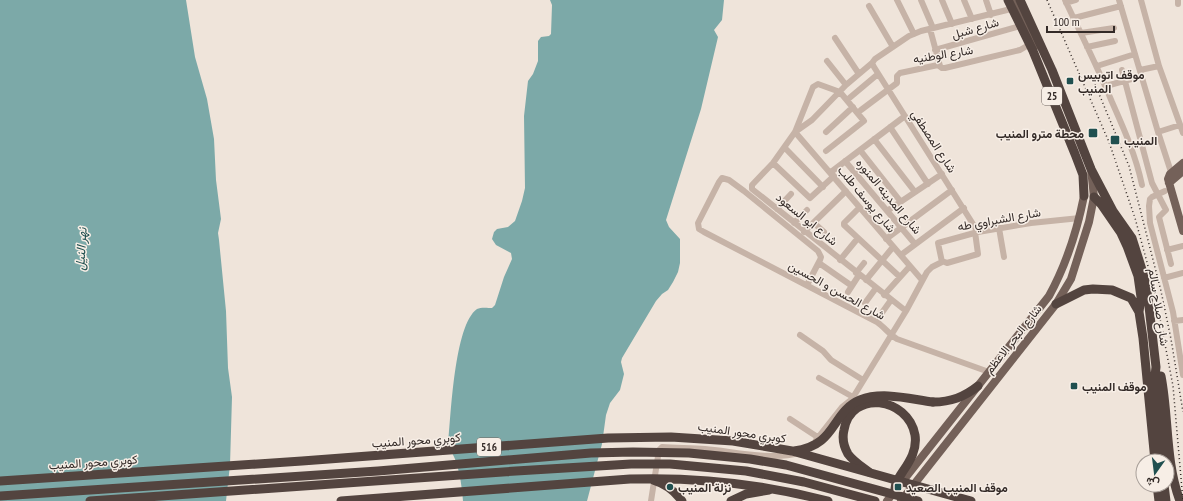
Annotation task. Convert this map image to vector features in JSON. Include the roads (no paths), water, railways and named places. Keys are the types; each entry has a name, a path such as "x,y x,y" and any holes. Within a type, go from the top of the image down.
{"highway":[{"name":"25","path":"1008,0 1020,26 1032,46 1083,175 1089,197"},
{"name":"25","path":"1020,0 1052,70 1091,169"},
{"name":"شارع صلاح سالم","path":"1091,169 1113,211 1132,238 1144,276 1156,367 1155,376 1166,453"},
{"name":"شارع صلاح سالم","path":"1089,197 1101,204 1121,233 1138,276 1142,299 1140,315 1144,338 1154,453"},
{"path":"1059,300 1084,290 1112,290 1131,298 1140,315 1150,317"},
{"path":"792,451 802,450 820,442 844,412 859,400 883,396 933,402 957,399 978,386"},
{"path":"868,472 848,454 843,441 843,433 847,419 862,406 876,402 889,404 902,412 911,423 914,429 915,443 909,464 895,485 895,491"},
{"name":"كوبري محور المنيب","path":"0,481 629,437 672,436 754,444 792,451 971,501"},
{"name":"516","path":"0,496 378,471 591,453 633,452 696,454 786,465 918,501"},
{"name":"516","path":"90,501 516,471 645,464 670,464 727,468 746,471 804,482 875,501"},
{"path":"646,479 654,480 667,486 673,490 682,501"},
{"path":"341,501 646,479 704,480 742,484 780,490 828,501"},
{"name":"شارع صلاح سالم","path":"1175,484 1180,501"},
{"path":"731,501 746,494 758,491 780,490"}],"main road":[{"path":"1015,0 1030,32 1032,46"},
{"path":"1183,163 1171,172 1167,187 1183,231"},
{"name":"شارع البحر الاعظم","path":"901,501 1059,300 1072,279 1089,222 1091,169"},
{"path":"1167,187 1183,171"},
{"name":"شارع البحر الاعظم","path":"887,501 1049,296 1061,272 1089,197"},
{"path":"1061,272 1064,278 1072,279"},
{"path":"1052,290 1057,291 1059,300"},
{"path":"943,430 946,435 951,437"},
{"path":"933,442 938,444 942,449"}],"street":[{"path":"897,0 914,34"},
{"path":"921,0 931,28 940,66"},
{"path":"942,0 952,24"},
{"path":"964,0 972,19"},
{"path":"986,0 992,15"},
{"path":"1076,0 1065,1 1106,86 1138,166 1142,185"},
{"path":"1141,0 1159,66 1183,133"},
{"path":"1074,18 1120,3 1171,172"},
{"path":"869,6 893,47"},
{"path":"796,132 812,120 846,85 875,59 914,34 931,28 992,15 1012,9"},
{"name":"شارع شبل","path":"935,50 1020,26"},
{"path":"1081,33 1114,28"},
{"path":"835,38 859,74"},
{"path":"1088,47 1115,41"},
{"name":"شارع الوطنيه","path":"888,90 897,83 897,76 900,73 938,65 945,68 1032,46"},
{"path":"1097,66 1135,54"},
{"path":"827,61 846,85"},
{"name":"شارع المصطفي","path":"872,63 964,208 976,232"},
{"path":"1106,86 1125,81 1159,66"},
{"path":"1122,70 1152,183 1166,210 1160,218 1171,264"},
{"path":"847,100 878,74"},
{"path":"796,132 815,86 818,84 840,92 864,122 826,151"},
{"path":"861,110 888,90"},
{"path":"826,132 853,107"},
{"path":"773,163 811,198 823,187 845,161 905,116"},
{"path":"1158,132 1180,125"},
{"path":"890,127 928,184"},
{"name":"شارع ابو السعود","path":"796,132 773,163 755,182 752,188 804,232 906,311"},
{"name":"شارع يوسف طلب","path":"796,132 833,174 859,208 922,280"},
{"path":"874,139 915,192"},
{"path":"785,148 823,187"},
{"path":"860,150 901,202"},
{"name":"شارع المدينه المنوره","path":"845,161 915,244"},
{"path":"887,212 942,174"},
{"name":"شارع الحسن و الحسين","path":"819,263 821,257 818,251 744,192 725,178 722,178 698,223 699,229 877,322 885,328 890,335 897,339 989,372"},
{"path":"1167,187 1148,202 1149,216 1181,353 1183,373"},
{"path":"886,239 952,190"},
{"path":"804,232 846,191"},
{"path":"777,209 790,194"},
{"path":"859,208 844,224 900,277"},
{"path":"901,255 964,208"},
{"path":"794,223 807,210"},
{"name":"شارع الشبراوي طه","path":"942,261 938,243 976,232 1080,218"},
{"path":"814,222 824,232"},
{"path":"999,228 1004,257"},
{"path":"651,501 659,450 662,447 787,456 805,450 819,438 842,407 853,397 906,311 922,280 929,270 942,261 948,263 978,254 976,232"},
{"path":"840,260 858,238"},
{"path":"1167,250 1183,246"},
{"path":"866,280 894,247"},
{"path":"807,285 819,263 852,286"},
{"path":"848,292 864,263"},
{"path":"884,295 910,266"},
{"path":"1164,278 1183,273"},
{"path":"865,303 876,288"},
{"path":"881,314 891,300"},
{"path":"1174,321 1183,320"},
{"path":"800,335 823,350 831,360 863,380"},
{"path":"819,378 853,397"},
{"path":"790,419 819,438"}],"water":[{"name":"نهر النيل","path":"0,0 186,0 195,57 207,99 214,139 216,180 221,219 218,233 226,311 228,368 232,397 230,465 226,501 0,501"},
{"path":"550,0 724,0 722,20 714,30 718,37 701,109 666,220 669,227 680,239 680,263 678,272 668,290 656,301 622,358 621,362 624,374 620,390 610,403 606,415 602,444 587,501 463,501 458,470 455,459 448,445 455,372 463,333 469,318 477,309 492,308 495,305 504,277 512,259 511,253 496,245 492,239 494,232 497,229 508,227 515,221 522,201 525,188 524,116 528,81 533,74 538,61 538,41 541,37 549,36 551,34 552,5"}],"railway":[{"path":"1047,0 1109,142 1135,218 1155,292 1173,386 1183,501"},
{"path":"1092,77 1129,166 1161,291 1171,339 1183,412"}],"place":[{"name":"موقف اتوبيس المنيب","path":"1070,81"},
{"name":"محطة مترو المنيب","path":"1093,133"},
{"name":"المنيب","path":"1115,140"},
{"name":"موقف المنيب","path":"1074,386"},
{"name":"نزلة المنيب","path":"670,487"},
{"name":"موقف المنيب الصعيد","path":"898,487"}]}
